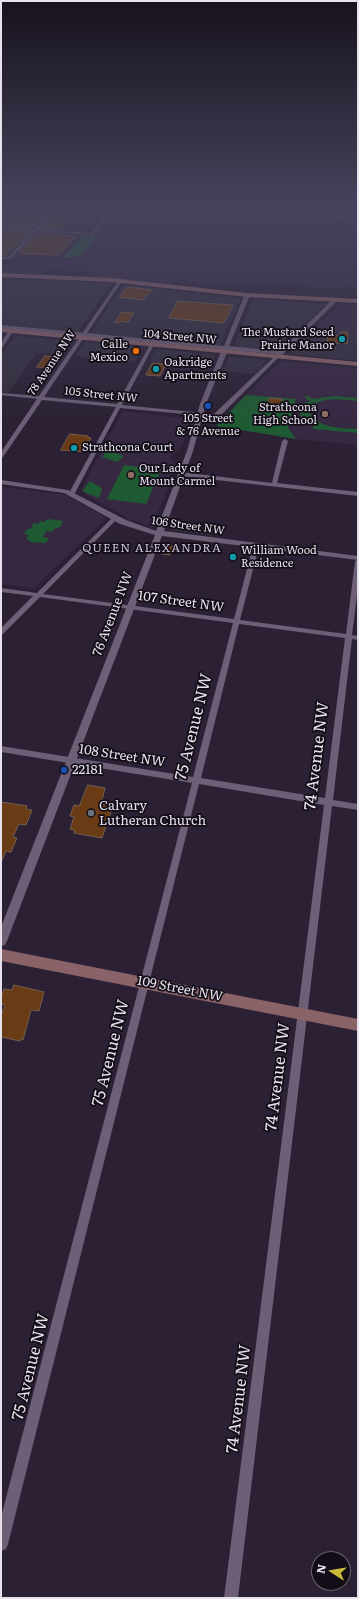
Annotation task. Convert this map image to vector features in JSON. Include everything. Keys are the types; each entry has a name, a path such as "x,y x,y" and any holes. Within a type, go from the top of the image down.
{"main road":[{"path":"53,278 120,281 247,295 358,301"},
{"name":"104 Street NW","path":"1,330 225,349 358,364"},
{"name":"109 Street NW","path":"1,955 358,1025"}],"street":[{"name":"78 Avenue NW","path":"1,456 120,281"},
{"name":"76 Avenue NW","path":"1,941 190,451 199,415 247,295"},
{"path":"280,355 335,300"},
{"name":"104 Street NW","path":"1,327 13,330"},
{"path":"1,346 13,330"},
{"path":"72,493 154,343"},
{"name":"105 Street NW","path":"1,394 212,417 218,415 280,355"},
{"path":"274,485 285,441"},
{"path":"181,474 358,494"},
{"name":"106 Street NW","path":"1,482 58,489 72,493 115,518 149,532 158,534 358,559"},
{"path":"1,632 115,518"},
{"name":"75 Avenue NW","path":"1,1544 256,546"},
{"name":"74 Avenue NW","path":"231,1598 328,802 353,637 358,559"},
{"name":"107 Street NW","path":"1,590 353,637"},
{"name":"108 Street NW","path":"1,749 358,807"}],"shaded area":[{"path":"1,278 111,284 77,333 1,325"},
{"path":"93,278 358,278 358,287 341,288 150,282"},
{"path":"125,285 237,298 240,300 220,345 92,333 116,295"},
{"path":"253,299 326,304 277,350 234,347"},
{"path":"340,304 358,305 358,333 314,329"},
{"path":"314,329 358,333 358,361 289,354"},
{"path":"16,336 72,341 63,355 37,353 8,393 1,392 1,354"},
{"path":"86,342 143,348 135,362 75,356"},
{"path":"156,349 215,355 211,367 149,361"},
{"path":"229,356 267,360 255,374 223,371"},
{"name":"Strathcona High School","path":"281,361 358,368 358,445 296,439 288,428 296,399 246,395"},
{"name":"Our Lady of Mount Carmel","path":"123,411 190,419 183,445 170,457 177,466 152,527 129,519 86,495 82,491 84,484"},
{"path":"1,487 66,495 106,518 34,588 1,584"},
{"path":"173,522 214,527 212,535 170,530"}],"green space":[{"path":"246,395 296,399 288,428 296,439 216,426"},
{"path":"308,396 312,399 334,396 358,398 358,401 335,399 323,400 313,405 310,413 319,422 325,425 338,428 358,429 358,433 313,429 313,425 302,418 299,412 302,405 311,400 304,397"},
{"path":"109,451 122,455 123,457 117,462 102,457"},
{"path":"124,465 161,470 146,504 107,499"},
{"path":"90,481 102,488 98,498 84,492 83,490"},
{"path":"47,519 63,521 60,527 54,529 52,532 46,531 43,537 49,538 46,543 29,542 30,540 26,539 29,535 24,534 27,529 30,529 34,523 39,524 40,521 45,522"}],"building":[{"path":"130,287 152,290 143,300 119,297 126,288"},
{"path":"178,301 233,305 224,323 169,318"},
{"path":"122,312 134,313 127,323 124,321 115,323"},
{"name":"The Mustard Seed Prairie Manor","path":"341,332 348,332 347,344 327,342 328,335 339,336"},
{"path":"45,356 56,357 54,359 56,360 49,368 37,367"},
{"name":"Oakridge Apartments","path":"153,363 166,364 160,376 146,375"},
{"path":"270,398 282,399 280,407 267,405"},
{"path":"70,434 88,436 91,438 84,452 61,450"},
{"path":"166,545 173,546 170,555 162,554"},
{"name":"Calvary Lutheran Church","path":"88,785 105,788 101,804 113,806 102,838 74,833 74,830 70,829 74,817 70,816 74,805 79,806"},
{"path":"1,802 27,806 26,809 32,810 26,825 19,824 13,837 17,838 11,852 6,851 1,863"},
{"path":"14,985 44,992 39,1011 31,1010 23,1040 21,1039 20,1041 1,1037 1,1015 5,1005 1,1004 1,997 4,989 12,990"}],"place":[{"name":"The Mustard Seed Prairie Manor","path":"342,339"},
{"name":"Calle Mexico","path":"136,351"},
{"name":"Oakridge Apartments","path":"156,369"},
{"name":"105 Street & 76 Avenue","path":"208,406"},
{"name":"Strathcona High School","path":"325,414"},
{"name":"Strathcona Court","path":"74,448"},
{"name":"Our Lady of Mount Carmel","path":"131,475"},
{"name":"William Wood Residence","path":"233,557"},
{"name":"22181","path":"64,770"},
{"name":"Calvary Lutheran Church","path":"91,813"}],"district":[{"name":"QUEEN ALEXANDRA","path":"152,548"}]}
